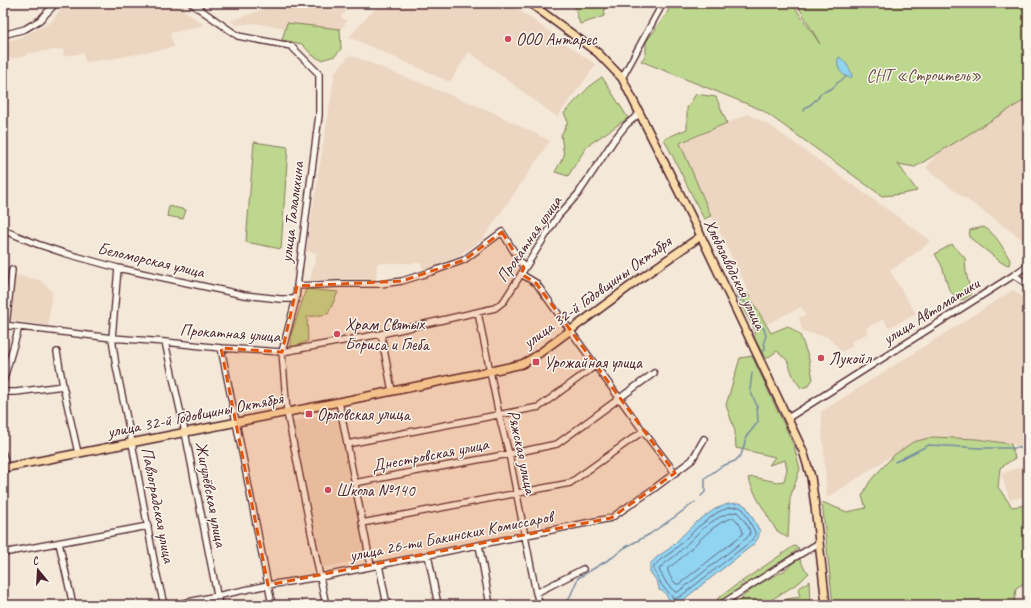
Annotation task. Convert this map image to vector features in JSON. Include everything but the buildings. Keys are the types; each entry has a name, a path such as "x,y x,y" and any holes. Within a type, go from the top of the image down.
{"main road":[{"name":"Хлебозаводская улица","path":"530,3 598,54 622,78 640,113 803,451 811,478 826,605"},
{"name":"улица 32-й Годовщины Октября","path":"4,468 339,402 522,364 533,358 700,236"}],"street":[{"path":"3,35 25,29 40,20 56,3"},
{"path":"191,3 199,5"},
{"path":"622,78 663,3"},
{"name":"улица Талалихина","path":"199,5 238,36 291,46 319,74 319,115 296,299 282,352"},
{"name":"Прокатная улица","path":"5,325 112,338 282,352 381,334 495,308 504,301 558,216 578,194 614,140 626,125 640,113"},
{"name":"Беломорская улица","path":"3,230 57,251 118,268 244,295 280,299 296,299"},
{"path":"297,286 381,284 402,281 464,260 502,232 523,271 536,283 675,474"},
{"name":"улица Автоматики","path":"788,418 1028,265"},
{"name":"Павлоградская улица","path":"118,268 112,338 116,366 164,605"},
{"path":"5,325 12,270"},
{"path":"1014,275 1028,285"},
{"name":"Ряжская улица","path":"478,313 499,415 509,454 536,593 540,605"},
{"path":"3,382 19,327"},
{"path":"381,334 392,391"},
{"name":"Жигулёвская улица","path":"165,342 185,432 219,605"},
{"path":"221,348 272,605"},
{"path":"57,352 78,453"},
{"path":"282,352 287,412 326,605"},
{"path":"347,444 539,407 595,366"},
{"name":"Днестровская улица","path":"354,483 557,444 654,373"},
{"path":"3,392 16,392 63,386"},
{"path":"339,402 371,566"},
{"path":"362,523 570,483 643,431"},
{"name":"улица 26-ти Бакинских Комиссаров","path":"174,605 268,585 320,577 611,518 675,474 692,460 704,439"},
{"path":"3,454 4,468"},
{"path":"3,553 148,526"},
{"path":"59,543 73,605"},
{"path":"720,605 787,562 819,544"},
{"path":"479,545 490,605"},
{"path":"428,554 438,605"},
{"path":"379,564 387,605"},
{"path":"536,593 583,569"}],"highlighted area":[{"path":"502,232 524,268 521,274 536,283 675,473 611,518 268,585 221,348 282,352 297,286 402,281 464,260"}],"shaded area":[{"path":"65,3 174,3 204,25 170,33 174,47 111,59 85,62 83,53 64,56 63,49 28,53 24,57 3,59 3,43 21,37 48,24 52,21"},
{"path":"277,3 320,3 347,21 336,36 254,23 235,25 231,21"},
{"path":"322,3 352,3 341,17"},
{"path":"383,3 509,3 596,65 557,117 469,52 450,82 349,37 371,13"},
{"path":"350,55 490,111 550,141 483,239 452,260 424,272 421,263 377,263 376,280 310,280 317,253 306,251 335,72"},
{"path":"1028,97 1028,240 1026,242 948,186 926,168 942,148"},
{"path":"748,114 769,125 930,240 921,249 890,271 916,314 888,328 884,319 866,328 868,333 851,342 853,346 841,352 826,336 803,332 799,318 806,315 801,307 765,325 679,149 683,143"},
{"path":"14,275 40,280 52,291 48,326 9,320"},
{"path":"1013,290 1028,301 1028,456 1013,444 976,439 933,437 913,442 827,498 821,412"},
{"name":"Школа №140","path":"337,412 366,559 320,568 290,422"},
{"path":"1028,464 1028,495 1010,500 1001,474"}],"green space":[{"path":"579,3 608,3 605,7 604,16 580,24 575,8"},
{"name":"СНТ «Строитель»","path":"672,3 792,3 820,44 798,6 799,3 1028,3 1028,98 915,167 898,164 917,191 882,196 762,110 641,61 646,55 646,42 666,15"},
{"path":"287,23 340,29 341,49 335,56 321,60 312,55 302,44 282,40"},
{"path":"602,77 628,118 587,146 568,176 555,172 564,156 561,135 568,122 564,113 592,84"},
{"path":"696,94 716,97 727,123 680,143 711,216 704,219 664,139 687,129 687,108"},
{"path":"254,142 288,147 281,249 246,242"},
{"path":"169,206 186,210 183,219 167,216"},
{"path":"984,227 996,237 1002,246 1010,260 1009,265 1002,263 969,237 970,230"},
{"path":"952,244 965,258 966,272 971,295 963,300 957,298 949,290 942,266 935,254"},
{"path":"306,289 338,292 328,314 307,317 308,341 291,348 291,335"},
{"path":"742,293 748,294 771,333 788,326 800,335 808,356 813,379 808,386 801,388 794,378 787,360 777,351 766,359 754,338 755,330 740,303"},
{"path":"752,356 794,446 800,469 790,498 788,538 776,530 757,498 748,478 753,477 777,482 784,481 787,469 785,460 769,465 775,457 736,448 735,431 726,405 740,358"},
{"path":"933,437 977,439 1011,444 1015,458 1000,468 998,487 1012,507 1028,505 1028,581 1016,588 1014,605 833,605 822,502 847,512 866,508 862,496 870,481 894,455 913,442"},
{"path":"794,546 799,548 776,567 746,585 741,582"},
{"path":"799,557 804,568 809,573 800,582 763,605 731,605 742,600 742,597 759,584 784,571"},
{"path":"809,581 810,605 780,605 787,599 800,597 798,589"},
{"path":"739,583 744,587 721,602 717,599"}],"water":[{"path":"839,57 848,66 852,77 845,76 840,71 838,64"},
{"path":"740,503 746,506 760,531 754,544 683,600 672,604 664,592 659,590 655,578 650,572 650,564 670,548 695,523 715,509 728,504"}],"waterway":[{"path":"804,111 806,107 818,98 821,93 833,88 837,83 846,77"},
{"path":"736,285 737,297 743,300 749,307 751,313 764,329 766,336 763,354"},
{"path":"701,496 705,492 705,478 722,466 735,461 741,455 746,437 758,422 757,406 750,390 752,373"},
{"path":"895,462 929,445 980,448 1028,448"},
{"path":"560,605 569,599 578,578 613,557 624,548 650,534 695,502"}],"place":[{"name":"ООО Антарес","path":"508,39"},
{"name":"Храм Святых Бориса и Глеба","path":"337,334"},
{"name":"Лукойл","path":"821,358"},
{"name":"Урожайная улица","path":"536,362"},
{"name":"Орловская улица","path":"309,414"},
{"name":"Школа №140","path":"328,490"}]}
